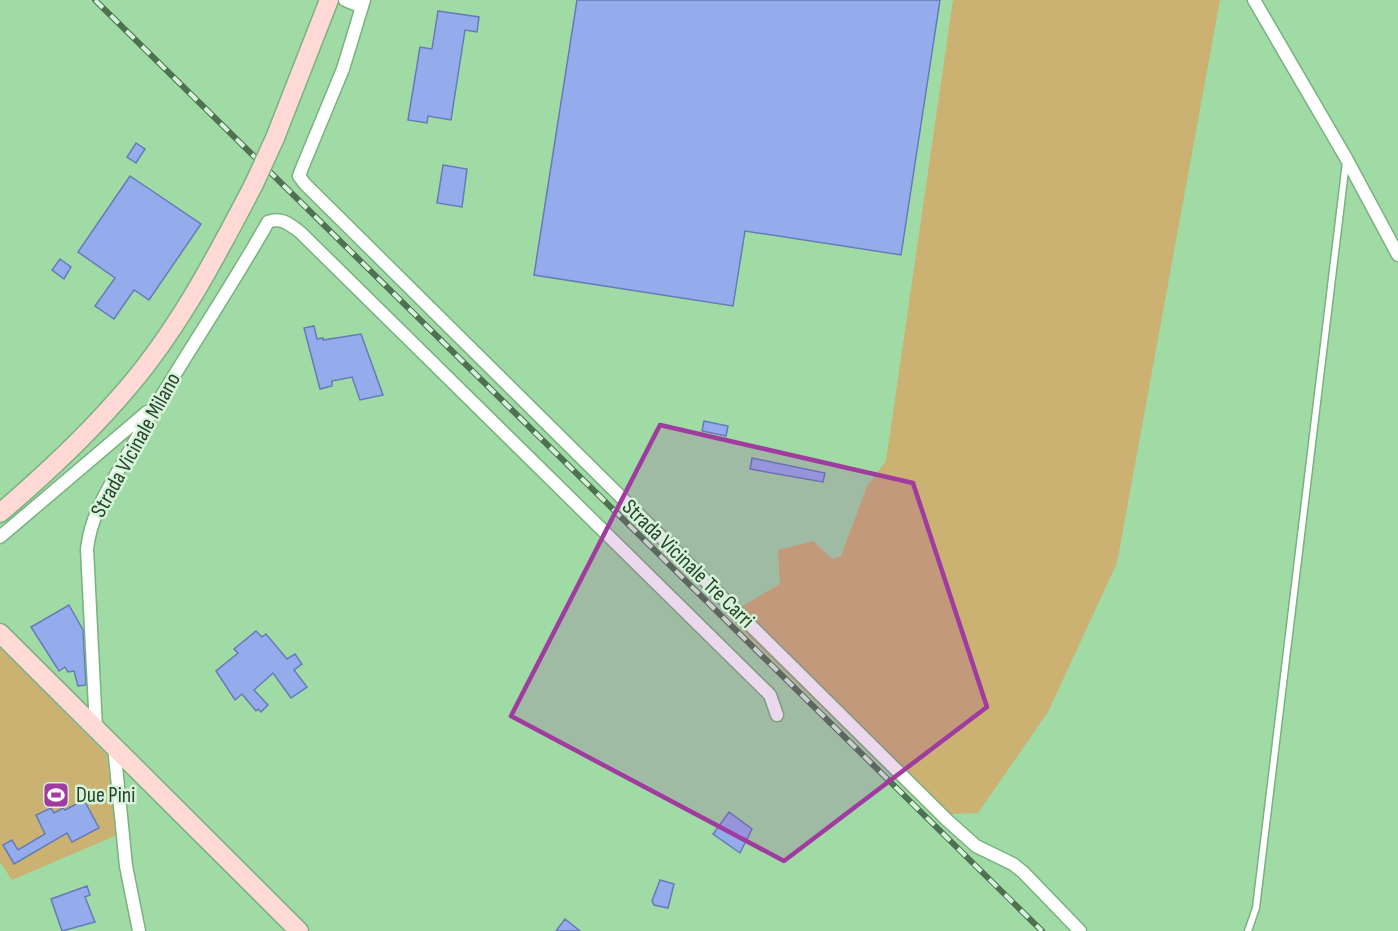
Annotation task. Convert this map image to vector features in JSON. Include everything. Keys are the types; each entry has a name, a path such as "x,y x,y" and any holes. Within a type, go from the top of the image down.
{"main road":[{"path":"1,530 91,441 110,417 118,399 164,340 193,295 254,184 275,138 329,0"},
{"path":"0,633 299,931"}],"street":[{"path":"345,0 363,4"},
{"path":"1254,0 1346,158 1398,255"},
{"name":"Strada Vicinale Tre Carri","path":"363,4 343,69 299,176 305,184 947,820 976,846 1013,864 1023,872 1080,931"},
{"name":"Strada Vicinale Milano","path":"96,728 87,549 89,529 97,507 153,408 240,271 268,222 283,220 300,232 770,695 777,715"},
{"path":"1,530 153,408"},
{"path":"114,746 126,866 139,931"}],"lane":[{"path":"1248,931 1256,908 1346,158"}],"highlighted area":[{"path":"660,425 913,483 987,707 784,861 511,716"}],"shaded area":[{"path":"953,0 1220,0 1117,563 1048,712 978,813 953,814 942,825 727,615 780,584 778,550 813,541 832,559 841,556 867,486 886,461"},
{"name":"Due Pini","path":"0,647 107,755 117,835 12,880 0,862"}],"building":[{"path":"577,0 940,0 901,255 745,231 733,306 534,275"},
{"path":"438,11 479,17 477,32 465,30 451,120 428,116 427,123 408,120 420,47 432,49"},
{"path":"136,143 145,149 136,163 127,157"},
{"path":"443,165 467,169 462,207 437,203"},
{"path":"130,176 201,224 149,300 134,290 114,319 95,306 115,278 78,252"},
{"path":"60,259 71,267 64,279 52,270"},
{"path":"314,326 317,339 361,334 383,395 360,400 352,377 332,381 332,386 320,389 304,328"},
{"path":"704,421 728,426 726,436 702,431"},
{"path":"752,458 825,473 823,482 750,469"},
{"path":"69,605 83,630 86,685 78,686 74,671 68,672 65,667 59,671 31,627"},
{"path":"256,631 262,637 266,634 287,659 295,654 302,664 294,670 307,687 291,698 273,673 254,690 268,705 261,712 258,709 256,711 242,694 235,700 216,671 238,653 234,649"},
{"path":"84,800 99,828 72,842 67,833 14,864 3,845 12,840 18,850 45,834 36,815 51,808 54,813 63,808 65,810"},
{"path":"729,812 752,829 740,853 713,834"},
{"path":"660,880 674,884 668,908 654,905 652,901"},
{"path":"87,886 90,895 85,897 95,922 62,931 51,899"},
{"path":"565,919 580,931 556,931"}],"railway":[{"path":"95,0 1042,931"}],"place":[{"name":"Due Pini","path":"56,795"}]}
